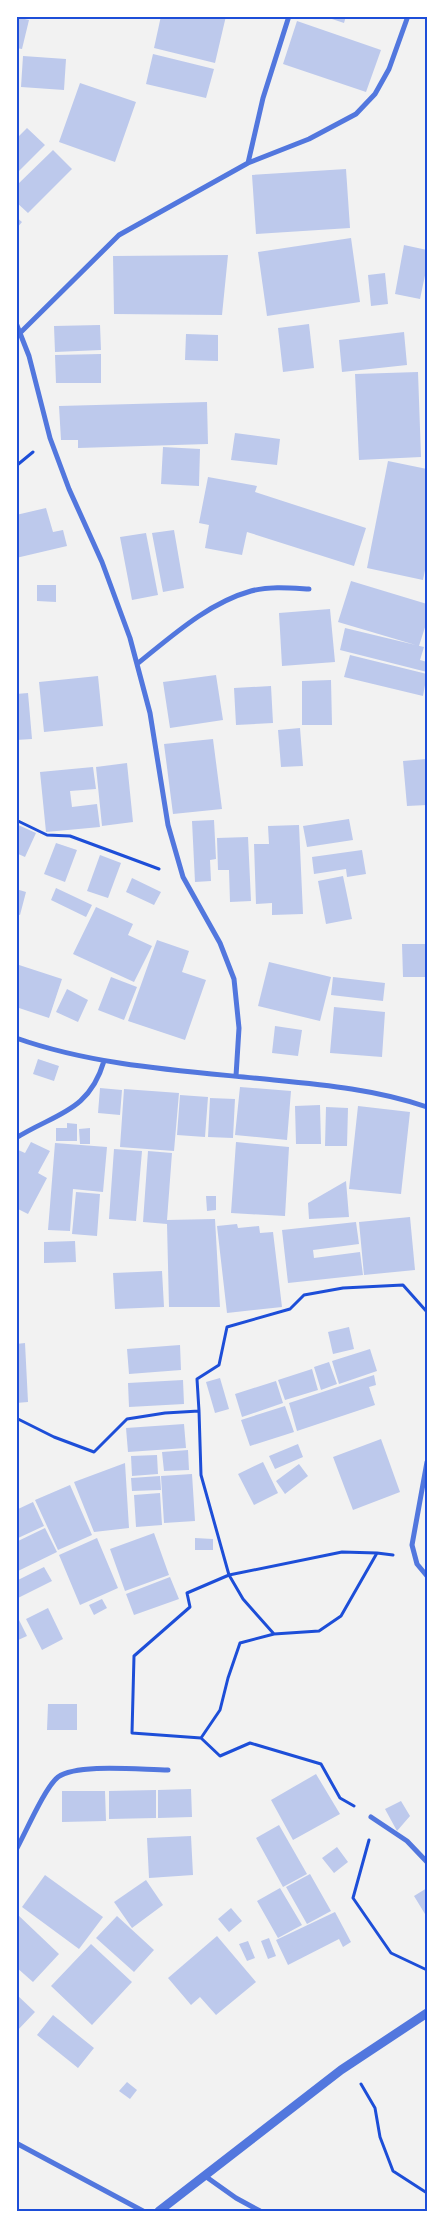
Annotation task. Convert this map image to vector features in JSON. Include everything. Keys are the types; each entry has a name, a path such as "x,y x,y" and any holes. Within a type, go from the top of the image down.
{"street":[{"path":"248,163 263,98 289,16"},
{"path":"21,332 119,235 248,163 309,139 356,114 375,94 388,69 408,16"},
{"path":"16,323 21,332 50,438 69,489 102,562 130,638 150,713 168,825 183,877 220,943 234,979 239,1028 236,1076"},
{"path":"137,664 176,632 227,599 253,590 277,588 310,589"},
{"path":"16,1038 43,1048 104,1061 340,1086 410,1101 427,1108"},
{"path":"16,1138 73,1108 84,1100 94,1085 104,1061"},
{"path":"427,1462 412,1545 414,1558 427,1576"},
{"path":"16,1850 43,1798 57,1778 70,1771 87,1769 168,1770"},
{"path":"371,1817 406,1841 427,1862"},
{"path":"159,2211 341,2070 397,2035 427,2013"},
{"path":"16,2143 143,2211"},
{"path":"205,2176 236,2198 260,2211"}],"path":[{"path":"16,820 46,835 70,836 183,877"},
{"path":"274,1634 243,1599 229,1575 201,1475 196,1378 219,1365 227,1327 290,1309 304,1295 343,1288 403,1284 427,1312"},
{"path":"16,1418 54,1437 94,1452 127,1419 164,1413 199,1411"},
{"path":"414,1558 377,1553 342,1552 229,1575 187,1593 190,1607 134,1656 132,1733 201,1738 220,1756 250,1743 321,1764 340,1798 371,1817 369,1847 353,1898 392,1953 427,1970"},
{"path":"201,1738 220,1710 240,1643 274,1634 319,1630 341,1616 377,1553"},
{"path":"341,2070 357,2078 375,2108 380,2137 393,2170 427,2193"}],"building":[{"path":"161,16 226,16 215,63 154,48"},
{"path":"323,16 346,16 344,23"},
{"path":"16,17 29,20 22,49 16,48"},
{"path":"297,21 381,50 366,92 283,64"},
{"path":"153,54 214,69 206,98 146,84"},
{"path":"23,56 66,59 64,90 21,87"},
{"path":"80,83 136,102 115,162 59,142"},
{"path":"27,128 45,145 16,174 16,139"},
{"path":"53,150 72,169 28,213 16,202 16,186"},
{"path":"346,169 350,228 256,234 252,175"},
{"path":"16,217 22,222 16,229"},
{"path":"351,238 360,302 267,316 258,252"},
{"path":"404,245 427,250 427,266 420,299 395,294"},
{"path":"228,255 222,315 114,314 113,256"},
{"path":"385,273 388,304 371,306 368,275"},
{"path":"309,324 314,368 283,372 278,328"},
{"path":"100,325 101,350 55,352 54,326"},
{"path":"404,332 407,365 342,372 339,340"},
{"path":"186,334 218,335 218,361 185,360"},
{"path":"101,354 101,383 56,383 55,355"},
{"path":"418,372 421,457 359,460 355,374"},
{"path":"207,402 208,444 78,448 78,440 61,440 59,406"},
{"path":"235,433 280,439 277,465 231,460"},
{"path":"163,447 200,449 199,486 161,484"},
{"path":"388,461 427,469 427,560 423,580 367,568"},
{"path":"208,477 257,486 255,492 366,528 354,566 247,532 242,555 205,548 209,525 199,523"},
{"path":"46,508 53,532 63,530 67,546 16,558 16,515"},
{"path":"174,530 184,588 163,592 152,533"},
{"path":"146,533 158,595 132,600 120,537"},
{"path":"351,581 427,604 427,621 419,646 338,622"},
{"path":"37,585 56,585 56,602 37,601"},
{"path":"330,609 335,662 282,666 279,613"},
{"path":"345,628 424,647 420,660 427,662 427,672 340,650"},
{"path":"350,655 427,674 423,696 344,677"},
{"path":"216,675 223,720 170,728 163,682"},
{"path":"98,676 103,726 44,732 39,682"},
{"path":"331,680 332,725 302,725 302,681"},
{"path":"271,686 273,723 236,725 234,688"},
{"path":"28,693 32,739 16,740 16,694"},
{"path":"300,728 303,766 281,767 278,730"},
{"path":"213,739 222,809 173,814 164,744"},
{"path":"426,759 427,805 407,806 403,761"},
{"path":"127,763 133,822 102,826 96,767"},
{"path":"93,767 96,789 70,791 72,807 97,804 100,827 46,832 40,772"},
{"path":"349,819 353,840 307,847 303,826"},
{"path":"214,820 216,859 210,860 211,881 195,882 192,821"},
{"path":"16,824 36,833 25,857 16,853"},
{"path":"299,825 303,914 272,915 272,903 256,904 254,844 269,844 268,826"},
{"path":"248,837 251,901 230,902 229,870 218,870 217,838"},
{"path":"56,843 77,850 65,882 44,874"},
{"path":"362,850 366,874 347,877 346,869 314,874 312,857"},
{"path":"100,855 121,863 108,898 87,891"},
{"path":"343,876 352,919 326,924 318,881"},
{"path":"132,878 161,892 154,905 126,892"},
{"path":"56,888 92,905 86,917 51,900"},
{"path":"16,889 26,892 20,915 16,914"},
{"path":"96,907 133,924 128,935 152,946 134,982 73,954"},
{"path":"157,940 189,951 182,972 206,980 185,1040 128,1021"},
{"path":"402,944 427,944 427,977 403,977"},
{"path":"269,962 331,977 320,1021 258,1006"},
{"path":"16,964 62,979 49,1018 16,1007"},
{"path":"111,977 137,987 124,1020 98,1010"},
{"path":"333,977 385,983 383,1001 331,995"},
{"path":"67,989 88,1000 78,1022 56,1012"},
{"path":"334,1007 385,1012 382,1057 330,1053"},
{"path":"275,1026 302,1030 298,1056 272,1053"},
{"path":"38,1059 59,1066 54,1081 33,1074"},
{"path":"240,1087 291,1091 287,1140 235,1135"},
{"path":"100,1088 122,1090 120,1115 98,1113"},
{"path":"124,1089 179,1093 174,1151 120,1147"},
{"path":"180,1095 208,1097 205,1137 177,1135"},
{"path":"210,1098 235,1099 233,1138 208,1137"},
{"path":"320,1105 321,1144 296,1144 295,1106"},
{"path":"358,1106 410,1112 401,1194 349,1189"},
{"path":"326,1107 348,1108 347,1146 325,1146"},
{"path":"67,1123 77,1124 77,1141 56,1141 56,1128 67,1128"},
{"path":"90,1128 90,1144 80,1144 79,1129"},
{"path":"31,1142 50,1151 38,1173 47,1178 28,1214 16,1208 16,1149 25,1153"},
{"path":"236,1142 289,1147 285,1216 231,1213"},
{"path":"55,1143 107,1147 103,1192 73,1189 70,1231 48,1230"},
{"path":"114,1149 142,1151 136,1221 109,1219"},
{"path":"148,1151 172,1153 167,1220 215,1219 220,1307 169,1307 167,1224 143,1222"},
{"path":"346,1181 349,1217 309,1219 308,1203"},
{"path":"76,1192 100,1194 97,1236 72,1234"},
{"path":"206,1196 216,1196 216,1210 207,1211"},
{"path":"410,1217 415,1270 364,1275 359,1222"},
{"path":"356,1222 359,1244 313,1250 314,1258 360,1252 363,1275 288,1283 282,1230"},
{"path":"237,1224 238,1228 259,1226 260,1233 273,1232 282,1307 227,1313 217,1226"},
{"path":"75,1241 76,1262 44,1263 44,1242"},
{"path":"162,1271 164,1307 115,1309 113,1273"},
{"path":"349,1327 354,1349 333,1354 328,1332"},
{"path":"25,1343 28,1402 16,1403 16,1344"},
{"path":"180,1345 181,1370 129,1374 127,1349"},
{"path":"370,1349 377,1371 339,1384 332,1361"},
{"path":"329,1362 337,1384 321,1390 314,1367"},
{"path":"312,1369 318,1390 285,1400 278,1380"},
{"path":"374,1375 376,1385 369,1387 375,1405 297,1431 289,1403"},
{"path":"220,1378 229,1409 215,1413 206,1382"},
{"path":"183,1380 184,1404 129,1407 128,1383"},
{"path":"276,1381 283,1403 242,1417 235,1394"},
{"path":"285,1406 294,1432 250,1446 241,1420"},
{"path":"184,1424 186,1448 128,1452 126,1428"},
{"path":"381,1439 400,1492 353,1510 333,1457"},
{"path":"298,1444 303,1457 275,1469 269,1456"},
{"path":"188,1450 189,1470 164,1471 162,1452"},
{"path":"157,1455 158,1474 132,1476 131,1456"},
{"path":"263,1462 278,1493 254,1505 238,1474"},
{"path":"125,1463 129,1528 94,1532 74,1482"},
{"path":"299,1464 308,1476 285,1494 276,1481"},
{"path":"192,1474 195,1521 164,1523 161,1476"},
{"path":"160,1476 161,1490 132,1491 131,1478"},
{"path":"70,1485 92,1535 58,1550 35,1500"},
{"path":"160,1493 162,1525 136,1527 134,1495"},
{"path":"33,1502 44,1526 16,1539 16,1510"},
{"path":"45,1528 57,1552 16,1572 16,1542"},
{"path":"154,1533 169,1575 125,1591 110,1549"},
{"path":"97,1538 118,1588 80,1605 59,1555"},
{"path":"195,1538 213,1539 213,1550 195,1550"},
{"path":"44,1567 52,1581 16,1599 16,1581"},
{"path":"170,1577 179,1599 134,1615 126,1594"},
{"path":"102,1599 107,1608 94,1615 89,1605"},
{"path":"48,1608 63,1639 42,1650 26,1619"},
{"path":"16,1614 27,1636 16,1641"},
{"path":"48,1704 77,1704 77,1730 47,1730"},
{"path":"316,1774 340,1814 293,1840 271,1800"},
{"path":"191,1789 192,1817 158,1818 158,1790"},
{"path":"156,1790 156,1818 109,1819 109,1791"},
{"path":"62,1791 105,1791 106,1821 62,1822"},
{"path":"401,1801 410,1816 397,1831 385,1809"},
{"path":"279,1825 307,1874 283,1887 256,1838"},
{"path":"191,1836 193,1875 149,1878 147,1838"},
{"path":"337,1847 348,1862 334,1873 322,1858"},
{"path":"310,1874 331,1911 307,1924 286,1887"},
{"path":"45,1875 103,1917 79,1949 22,1907"},
{"path":"146,1880 163,1905 132,1928 114,1902"},
{"path":"280,1888 302,1925 278,1938 257,1901"},
{"path":"427,1888 427,1913 425,1914 414,1896"},
{"path":"231,1908 242,1921 229,1932 218,1919"},
{"path":"335,1912 351,1942 343,1947 339,1939 288,1965 276,1940"},
{"path":"17,1914 59,1954 33,1982 16,1967"},
{"path":"117,1916 154,1950 134,1972 96,1938"},
{"path":"217,1936 256,1982 216,2015 200,1997 191,2005 168,1978"},
{"path":"269,1938 276,1956 268,1959 261,1941"},
{"path":"248,1941 255,1958 247,1961 239,1944"},
{"path":"91,1944 132,1982 92,2025 51,1986"},
{"path":"16,1994 35,2012 16,2032"},
{"path":"53,2015 94,2048 78,2068 37,2035"},
{"path":"127,2082 137,2090 130,2099 119,2091"}]}
